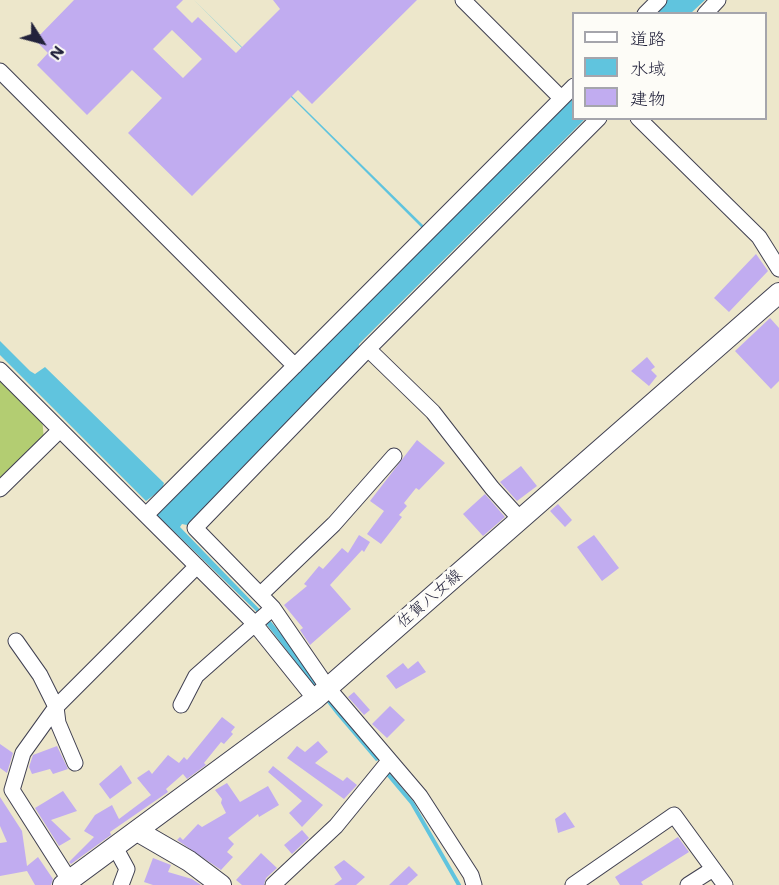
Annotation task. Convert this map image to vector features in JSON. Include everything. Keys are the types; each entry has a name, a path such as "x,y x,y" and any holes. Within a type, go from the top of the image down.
{"main road":[{"name":"佐賀八女線","path":"67,883 321,693 779,293"},
{"path":"139,831 189,861 221,885"}],"street":[{"path":"462,0 561,98"},
{"path":"647,12 659,0"},
{"path":"707,12 718,0"},
{"path":"0,71 295,366"},
{"path":"147,514 572,87"},
{"path":"321,693 273,608 195,528 368,349 597,120"},
{"path":"640,120 759,237 779,269"},
{"path":"368,349 433,412 492,488 521,520"},
{"path":"0,370 147,514 389,761 420,796 471,875 474,885"},
{"path":"0,489 60,430"},
{"path":"261,594 334,524 394,456"},
{"path":"67,883 12,790 23,753 56,707 197,566"},
{"path":"181,705 196,676 273,608"},
{"path":"16,641 40,675 56,707 58,723 75,763"},
{"path":"273,885 336,826 389,761"},
{"path":"573,885 674,815 725,885"},
{"path":"115,847 127,869 121,885"},
{"path":"688,885 713,869"}],"green space":[{"path":"0,374 42,417 44,440 0,484"}],"water":[{"path":"194,0 424,226 422,228"},
{"path":"667,0 705,0 692,12 658,12"},
{"path":"572,97 572,120 584,120 359,344 358,353 187,525 182,524 180,527 269,619 381,759 376,761 336,714 257,612 156,514"},
{"path":"0,341 35,374 45,367 164,483 162,489 146,501 0,355"}],"building":[{"path":"74,0 183,0 176,7 192,23 198,17 236,53 280,9 273,0 417,0 312,104 298,90 192,196 128,133 162,98 132,70 87,115 37,65 48,53 35,40","holes":["172,30 202,59 183,78 153,49"]},
{"path":"756,254 768,271 729,312 714,298"},
{"path":"770,318 779,328 779,381 771,389 735,351"},
{"path":"647,357 655,367 651,370 657,376 649,386 631,371"},
{"path":"417,440 445,463 419,490 416,488 404,503 407,506 399,515 402,517 381,544 367,534 384,511 370,501"},
{"path":"521,466 537,486 517,501 500,482"},
{"path":"485,494 505,517 483,536 463,514"},
{"path":"558,504 572,520 565,527 550,511"},
{"path":"359,535 370,542 364,552 362,550 330,585 351,609 310,645 300,630 303,628 284,605 307,586 304,584 319,566 323,569 342,548 348,553"},
{"path":"594,535 619,568 602,581 577,547"},
{"path":"418,661 426,672 396,689 386,676 403,663 408,669"},
{"path":"354,692 370,710 364,715 348,697"},
{"path":"390,706 405,720 387,738 372,724"},
{"path":"222,717 235,727 231,732 233,734 224,744 221,742 204,763 206,765 187,779 183,774 166,789 168,792 110,832 111,835 71,864 69,862 94,837 84,831 95,815 112,805 119,819 151,795 137,778 149,770 152,774 168,755 179,763 184,757 187,760"},
{"path":"318,741 328,752 315,763 343,781 347,777 357,785 344,799 287,758 297,746 305,752"},
{"path":"0,744 13,753 7,773 0,768"},
{"path":"57,746 68,769 53,774 50,769 32,774 29,767 33,755"},
{"path":"121,765 132,783 110,799 99,784"},
{"path":"273,766 323,805 302,827 289,813 302,801 268,772"},
{"path":"227,783 240,802 268,786 279,805 259,817 258,814 228,838 234,844 227,852 233,857 221,870 177,840 180,837 183,840 198,824 202,827 226,813 221,803 222,799 215,790"},
{"path":"63,791 77,811 51,820 71,839 59,846 35,808"},
{"path":"0,797 22,831 27,866 38,857 53,879 51,885 35,885 27,871 0,876 0,843 7,842 0,826"},
{"path":"565,812 575,827 558,833 555,819"},
{"path":"302,830 309,838 292,854 284,845"},
{"path":"678,837 689,852 641,882 643,885 620,885 615,877"},
{"path":"261,853 277,868 266,878 264,885 242,885 236,880"},
{"path":"153,858 171,865 168,872 192,879 201,885 153,885 144,882"},
{"path":"344,860 365,877 356,885 334,885 342,879 334,867"},
{"path":"409,866 418,875 407,885 389,885"}],"waterway":[{"path":"386,772 412,803 459,885"}]}
